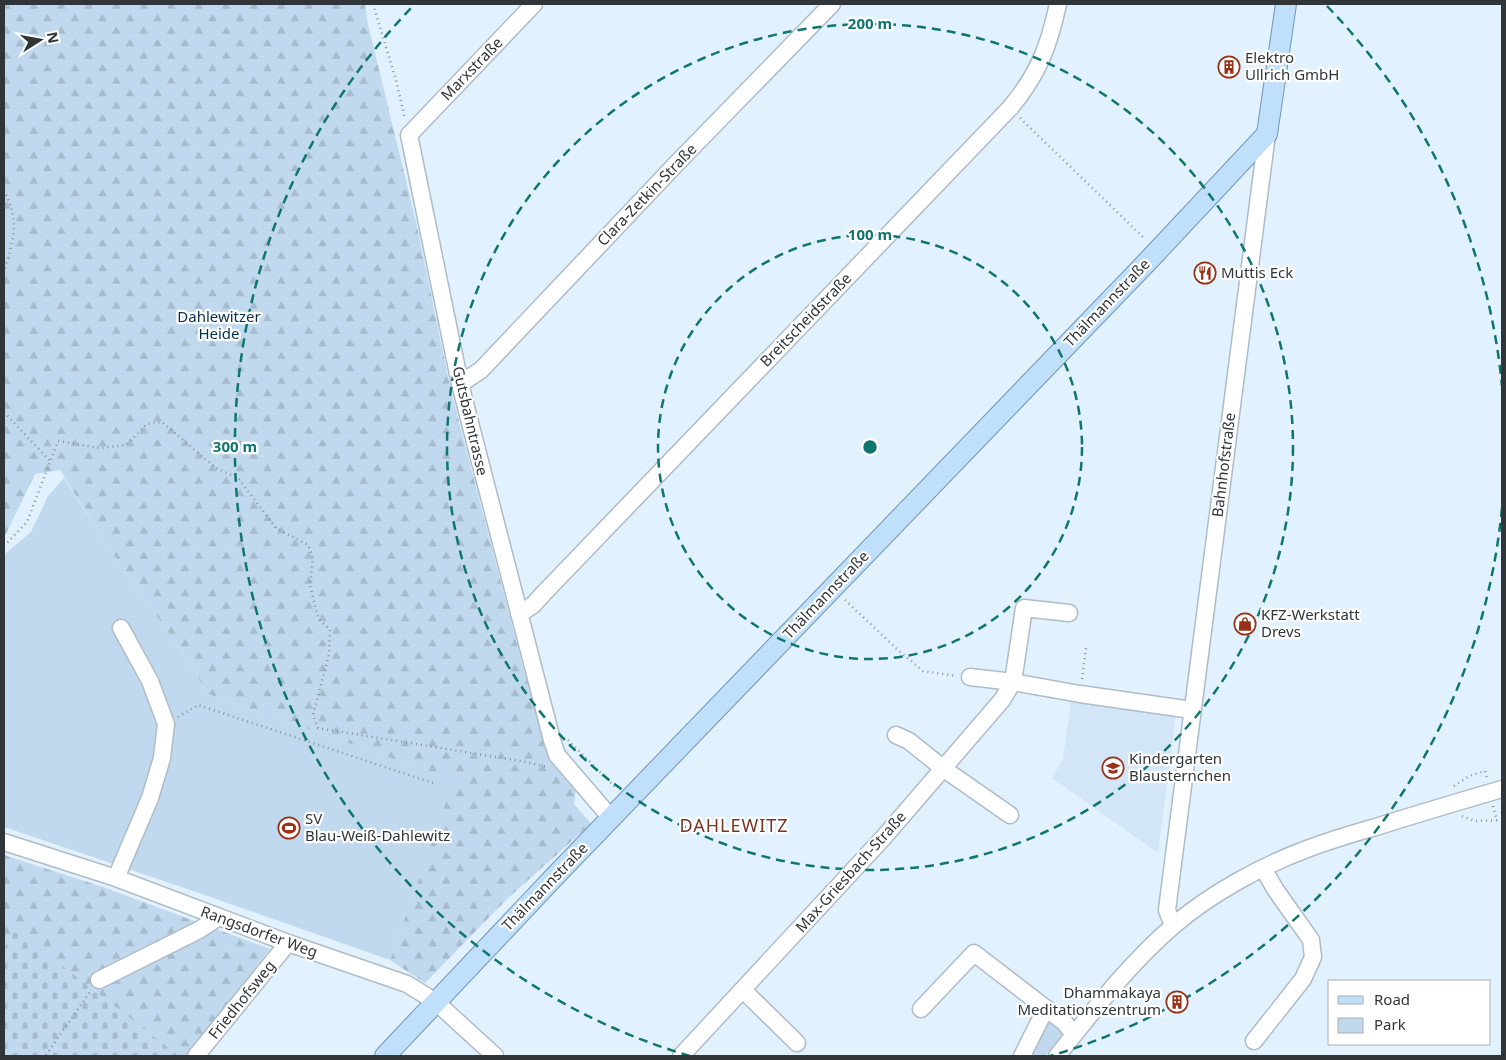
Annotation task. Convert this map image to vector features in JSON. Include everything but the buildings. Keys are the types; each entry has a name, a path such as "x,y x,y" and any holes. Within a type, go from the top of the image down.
{"main road":[{"name":"Bahnhofstraße","path":"1267,134 1286,4"},
{"name":"Thälmannstraße","path":"385,1056 1267,134"}],"street":[{"name":"Marxstraße","path":"409,135 534,4"},
{"name":"Clara-Zetkin-Straße","path":"460,384 482,370 677,163 832,4"},
{"name":"Breitscheidstraße","path":"519,614 533,605 1010,108 1021,95 1041,60 1051,36 1058,4"},
{"name":"Bahnhofstraße","path":"1173,926 1167,910 1267,134"},
{"name":"Gutsbahntrasse","path":"409,135 460,384 552,740 557,755 611,818"},
{"path":"1013,682 1024,608 1069,614"},
{"path":"116,878 150,798 162,758 166,724 150,681 121,628"},
{"path":"970,677 1192,710"},
{"name":"Max-Griesbach-Straße","path":"681,1056 884,837 1002,700 1013,682"},
{"path":"896,736 909,741 944,769 1010,815"},
{"path":"1057,1056 1118,981 1173,926 1204,904 1263,868 1308,848 1502,788"},
{"name":"Rangsdorfer Weg","path":"4,842 116,878 288,944 407,984 436,1002 495,1056"},
{"path":"1254,1041 1303,980 1313,957 1311,940 1275,889 1263,868"},
{"path":"98,980 199,930 219,917"},
{"name":"Friedhofsweg","path":"196,1056 288,944"},
{"path":"921,1009 974,953 1065,1023 1074,1035"},
{"path":"743,990 797,1043"},
{"path":"1022,1056 1046,1008"}],"path":[{"path":"373,4 396,80 409,135"},
{"path":"1010,108 1113,210 1158,250"},
{"path":"4,190 14,217 15,234 4,270"},
{"path":"4,412 50,461"},
{"path":"4,546 27,522 58,441 100,448 126,445 147,424 162,422 216,468 238,478 276,528 308,545 314,558 310,585 318,618 330,630 329,656 313,715 318,728 526,762 573,773"},
{"path":"832,589 923,671 970,677"},
{"path":"1080,694 1086,648"},
{"path":"166,724 198,705 433,783"},
{"path":"565,738 622,794"},
{"path":"1438,807 1475,821 1502,820"},
{"path":"46,1055 98,980"}],"shaded area":[{"name":"Kindergarten Blausternchen","path":"1071,700 1176,713 1158,853 1052,778 1063,759"}],"green space":[{"name":"Dahlewitzer Heide","path":"4,4 365,4 367,20 417,226 451,391 525,674 552,754 576,787 574,804 591,824 507,899 425,983 390,960 454,780 208,694 187,659 102,538 60,470 35,474 4,538 4,271 15,234 14,217 4,213"},
{"path":"4,213 14,217 15,234 4,271"},
{"path":"64,478 102,538 187,659 208,694 455,780 390,960 4,827 4,555 31,532 48,496"},
{"path":"4,855 103,887 270,949 187,1056 179,1056 15,930 4,949"},
{"path":"15,929 179,1056 4,1056 4,949"},
{"path":"1048,1014 1067,1029 1045,1056 1026,1056"}],"place":[{"name":"Elektro Ullrich GmbH","path":"1229,67"},
{"name":"Muttis Eck","path":"1205,273"},
{"name":"KFZ-Werkstatt Drevs","path":"1245,624"},
{"name":"Kindergarten Blausternchen","path":"1113,768"},
{"name":"SV Blau-Weiß-Dahlewitz","path":"289,828"},
{"name":"Dhammakaya Meditationszentrum","path":"1177,1002"}],"district":[{"name":"DAHLEWITZ","path":"734,826"}]}
